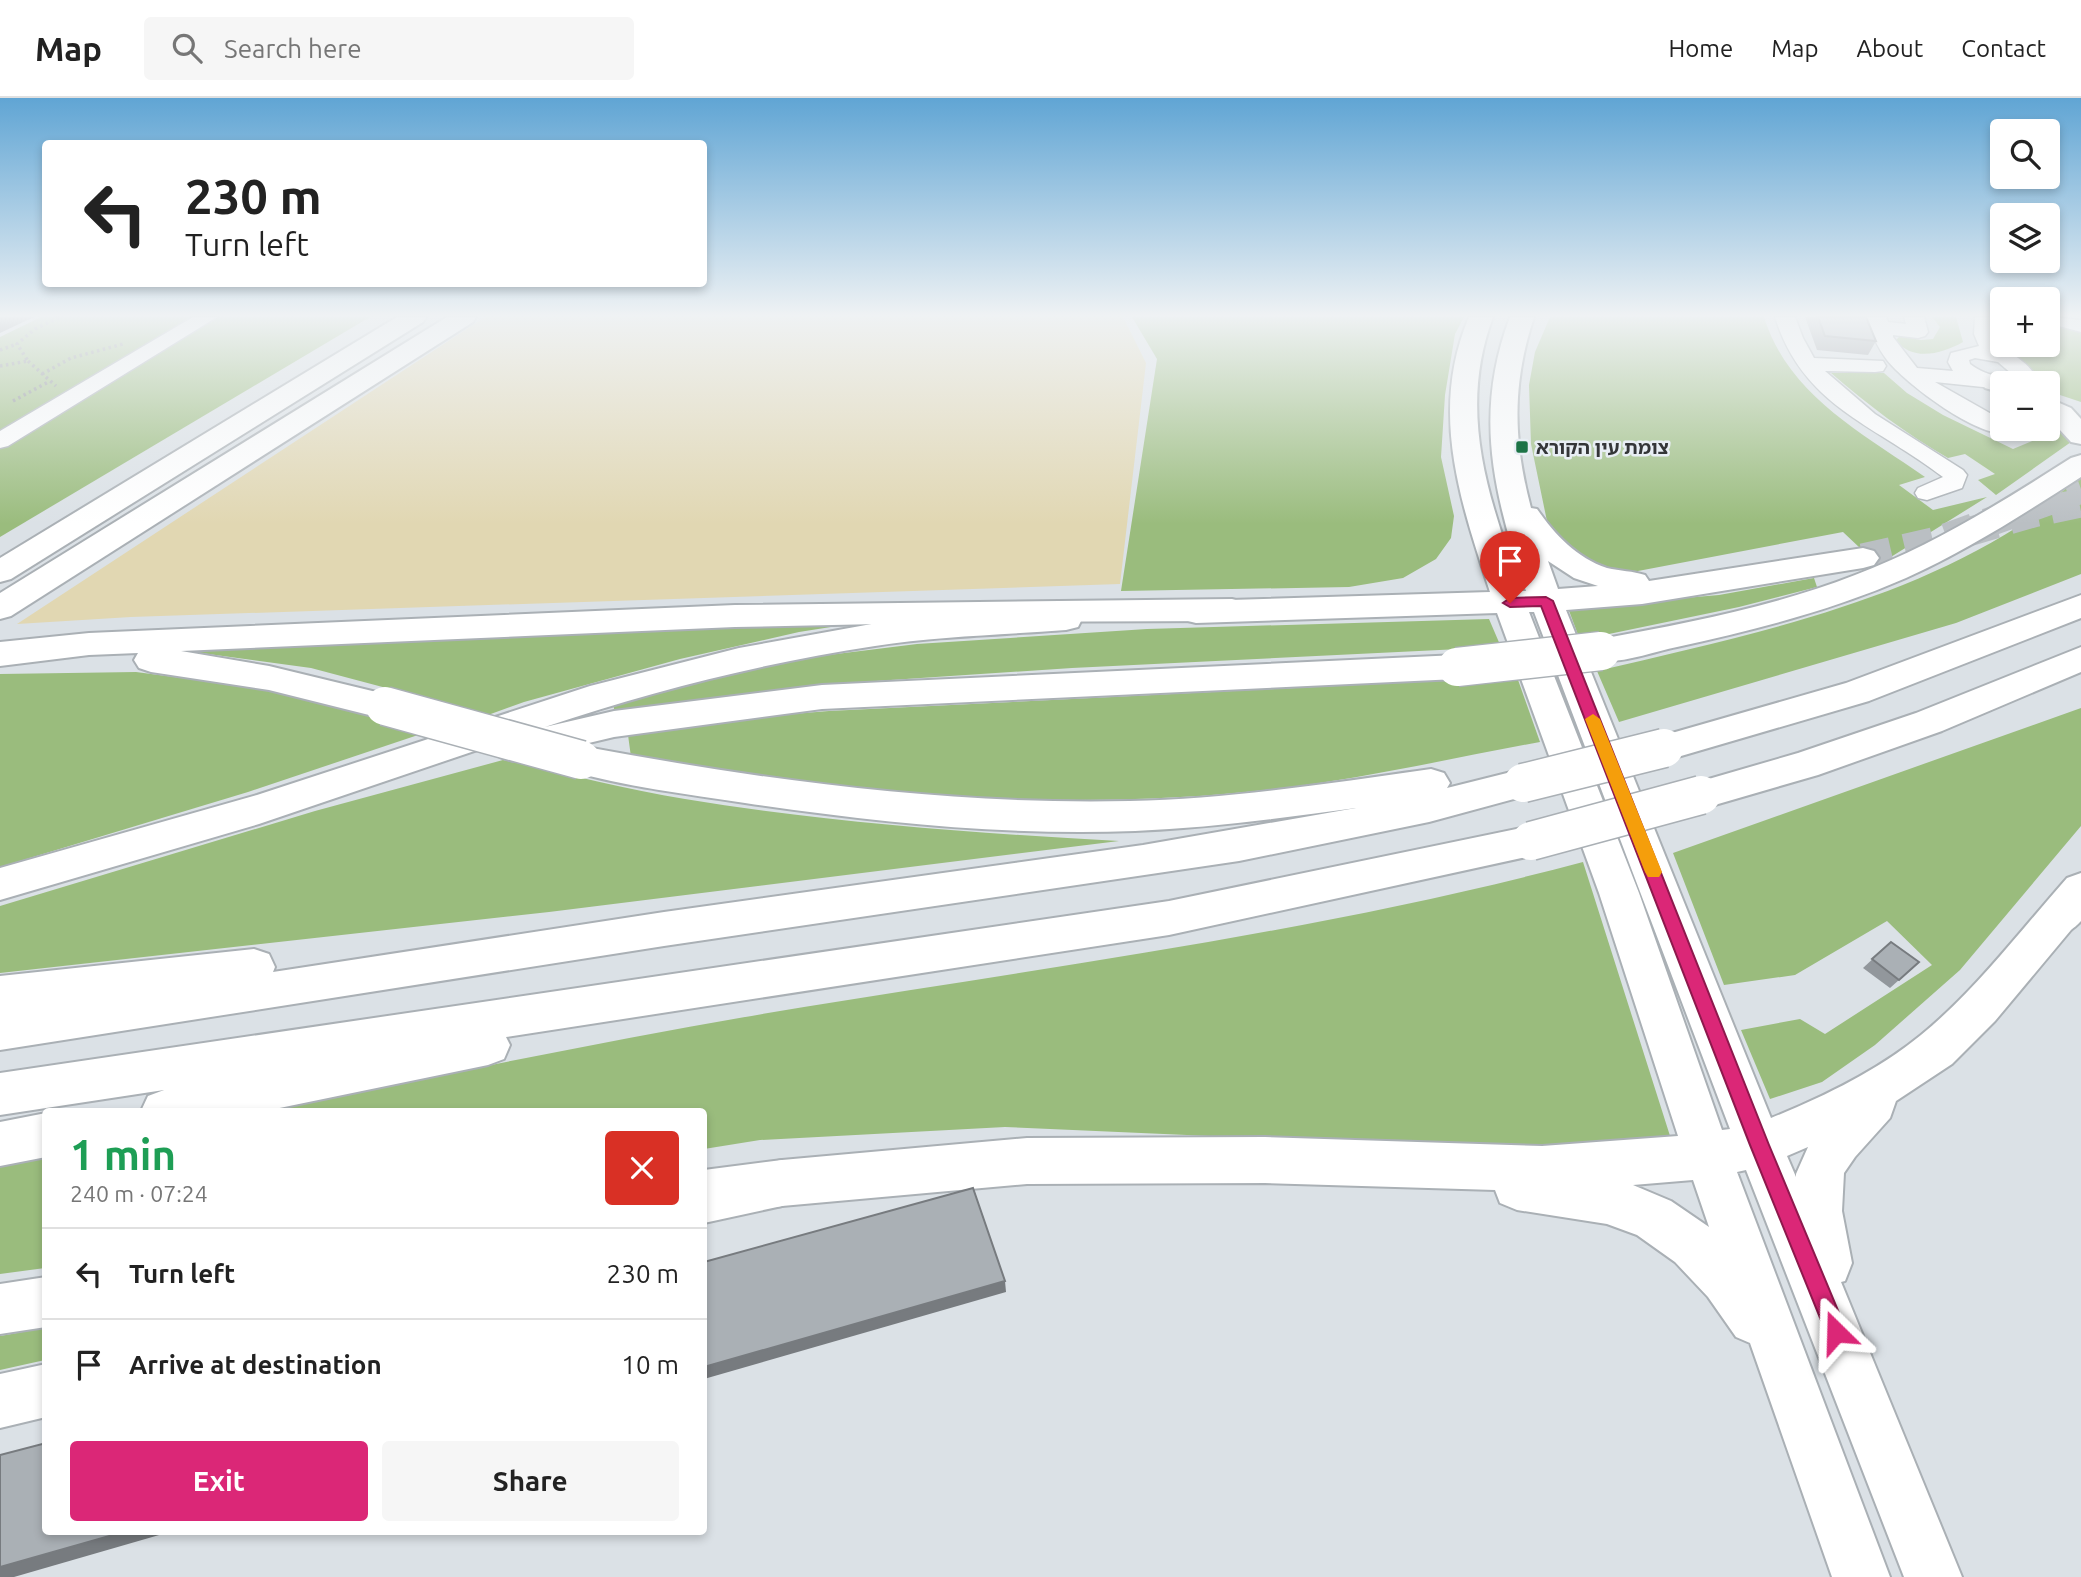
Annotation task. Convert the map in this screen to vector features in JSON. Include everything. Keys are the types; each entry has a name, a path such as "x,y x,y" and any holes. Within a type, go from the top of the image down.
{"main road":[{"path":"0,572 302,386"},
{"path":"0,608 354,386"},
{"path":"1378,605 1447,591 1474,573 1480,549 1478,511 1468,463 1462,402 1463,386"},
{"path":"1503,386 1502,412 1520,526 1528,602 1619,893 1708,1156 1790,1375 1861,1577"},
{"path":"2060,400 2081,406"},
{"path":"2060,413 2081,436"},
{"path":"2041,490 2071,464 2081,447"},
{"path":"259,809 614,724 822,697 1457,667 1601,651 1764,615 1866,583 1950,545 2081,464"},
{"path":"1514,496 1537,534 1560,556 1593,575 1646,582 1744,579"},
{"path":"1478,511 1528,602 1759,1145 1933,1577"},
{"path":"0,884 259,809 601,695 739,660 827,642 915,630 1232,610 1528,602 1642,593 1744,579 1863,558"},
{"path":"0,660 100,657 201,666 330,691 581,760 660,775 821,799 913,809 1031,816 1131,816 1256,807 1520,777 1652,751 1857,692 2081,606"},
{"path":"0,654 89,644 735,616 973,611 1232,610"},
{"path":"1839,753 1928,722 2081,659"},
{"path":"0,1094 1169,918 1531,841 1701,795 1839,753 2081,672"},
{"path":"0,1031 646,931 1188,853 1376,818 1520,777"},
{"path":"707,1193 782,1183 1027,1161 1110,1159 1542,1169 1708,1156 1759,1145 1822,1119 1905,1073 1936,1050 1980,1008 2073,901"},
{"path":"0,995 255,967 646,931"},
{"path":"178,1108 402,1061 1068,934"},
{"path":"1856,1381 1816,1217 1818,1178 1824,1161 1835,1144 1905,1073"},
{"path":"0,1143 42,1136"},
{"path":"1366,1163 1608,1200 1660,1221 1704,1253 1728,1280 1790,1375"},
{"path":"707,1199 782,1183"},
{"path":"0,1309 42,1302"},
{"path":"0,1401 42,1391"}],"lane":[{"path":"0,441 92,386"},
{"path":"1831,386 1855,408 1955,475 1954,482 1927,492"},
{"path":"1929,386 1941,396 1990,422"},
{"path":"1941,396 1990,387"}],"path":[{"path":"13,401 41,386"},
{"path":"56,386 60,390"}],"green space":[{"path":"0,386 88,386 0,438"},
{"path":"100,386 254,386 0,537 0,445"},
{"path":"1153,386 1446,386 1441,457 1454,516 1451,538 1436,559 1403,578 1349,587 1121,591"},
{"path":"1529,386 1805,386 1853,428 1925,477 1899,485 1933,510 1987,497 1878,565 1843,532 1638,571 1604,570 1577,558 1548,526 1531,444"},
{"path":"1847,386 1899,386 1943,415 1990,438 1990,441 1997,441 2013,449 2032,441 2060,441 2060,426 2071,442 1996,495 1978,480 1995,474 1965,454 1948,458 1887,418"},
{"path":"2060,386 2081,386 2081,402 2060,395"},
{"path":"2081,476 2081,574 1956,623 1619,722 1597,671 1815,616 1920,578 1971,554 2019,526"},
{"path":"1814,578 1817,587 1739,607 1580,640 1568,608 1719,595"},
{"path":"1489,619 1501,647 1072,668 831,684 741,695 615,716 613,701 796,659 917,644 1147,629"},
{"path":"869,621 799,632 680,659 524,702 488,715 311,668 186,651"},
{"path":"136,672 265,689 333,702 421,734 248,792 0,867 0,674"},
{"path":"1517,677 1540,742 1341,780 1194,796 1113,800 1032,799 871,790 710,770 631,757 628,735 768,716 829,711"},
{"path":"2081,708 2081,826 1960,970 1875,1045 1822,1082 1770,1099 1741,1030 1800,1019 1825,1034 1932,965 1887,921 1795,975 1724,985 1673,853"},
{"path":"503,760 662,795 793,815 956,831 1119,841 549,912 0,973 0,906 315,811"},
{"path":"1583,862 1671,1139 1516,1146 1394,1144 1005,1127 760,1140 707,1149 707,1108 273,1108 735,1019 1293,927 1487,886"},
{"path":"42,1153 42,1268 0,1274 0,1161"},
{"path":"42,1329 42,1361 0,1370 0,1336"}],"sand":[{"path":"380,386 1143,386 1120,584 131,617 17,624"}],"building":[{"path":"1891,942 1919,962 1899,980 1872,959"},
{"path":"973,1188 1005,1281 707,1366 707,1261"},
{"path":"42,1444 42,1535 113,1535 0,1567 0,1455"}],"tunnel":[{"path":"1863,558 1937,541 2081,489"},
{"path":"1968,532 2033,513 2081,503"}],"slow traffic":[{"path":"1593,719 1654,872"}],"place":[{"name":"צומת עין הקורא","path":"1522,447"}],"route":[{"path":"1510,603 1546,601 1759,1145 1836,1332"}]}
